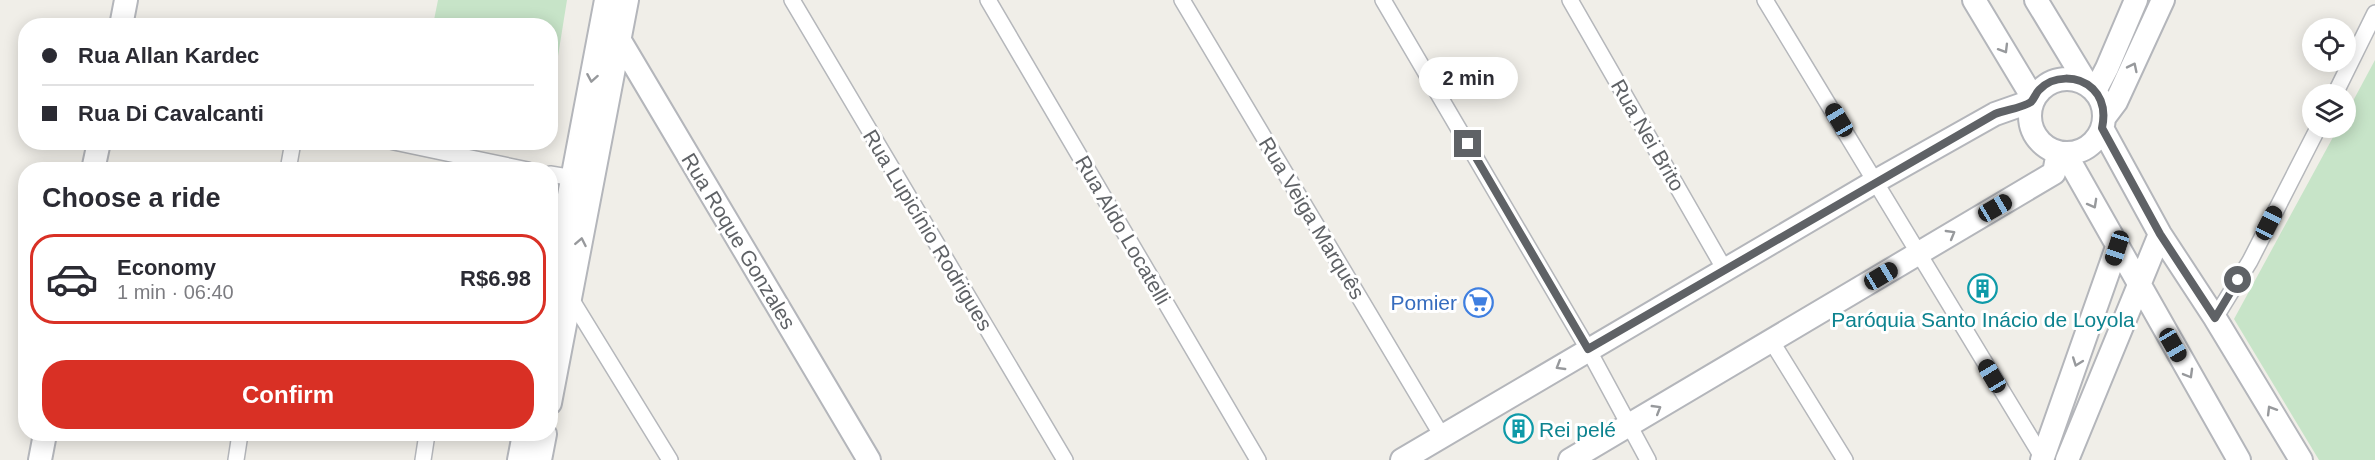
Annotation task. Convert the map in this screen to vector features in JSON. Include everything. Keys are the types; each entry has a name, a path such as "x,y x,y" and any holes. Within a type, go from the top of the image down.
{"main road":[{"path":"123,18 126,0"},
{"path":"606,0 610,36"},
{"path":"558,317 560,296 610,36 627,0"},
{"path":"1974,0 2032,100"},
{"path":"2036,0 2100,99 2103,123 2160,234 2215,318 2301,460"},
{"path":"2091,87 2108,68 2136,0"},
{"path":"2061,152 2084,149 2098,137 2163,0"},
{"name":"Rua Roque Gonzales","path":"610,36 869,460"},
{"path":"2091,87 2078,80 2057,79 2039,90 2032,100 2029,112 2033,133 2039,141 2061,152 2239,460"},
{"path":"1402,460 1876,181 1995,114 2032,100"},
{"path":"1570,460 2054,174 2061,152"},
{"path":"558,260 583,179"},
{"path":"2067,460 2160,234"},
{"path":"2043,459 2117,248"},
{"path":"40,460 44,441"},
{"path":"519,460 523,441"},
{"path":"540,460 544,441"}],"street":[{"name":"Rua Lupicínio Rodrigues","path":"792,0 1065,460"},
{"name":"Rua Aldo Locatelli","path":"988,0 1258,460"},
{"name":"Rua Veiga Marquês","path":"1182,0 1442,436"},
{"path":"1383,0 1588,349 1648,460"},
{"name":"Rua Nei Brito","path":"1570,0 1725,270"},
{"path":"1765,0 2043,459"},
{"path":"2340,84 2375,13"},
{"path":"2215,318 2250,261 2313,138"},
{"path":"424,150 469,162"},
{"path":"558,175 583,179"},
{"path":"560,296 670,460"},
{"path":"1772,342 1845,460"},
{"path":"236,460 239,441"},
{"path":"423,460 427,441"}],"green space":[{"path":"438,0 567,0 558,56 558,18 434,18"},
{"path":"2375,60 2375,460 2319,460 2234,319 2333,138 2356,138 2356,95"}],"place":[{"name":"Paróquia Santo Inácio de Loyola","path":"1983,288"},
{"name":"Pomier","path":"1478,302"},
{"name":"Rei pelé","path":"1518,429"}],"route":[{"path":"1468,144 1588,349 1995,114 2032,101 2039,90 2047,83 2057,79 2078,80 2095,91 2103,108 2102,128 2160,234 2215,318 2238,280"}]}
